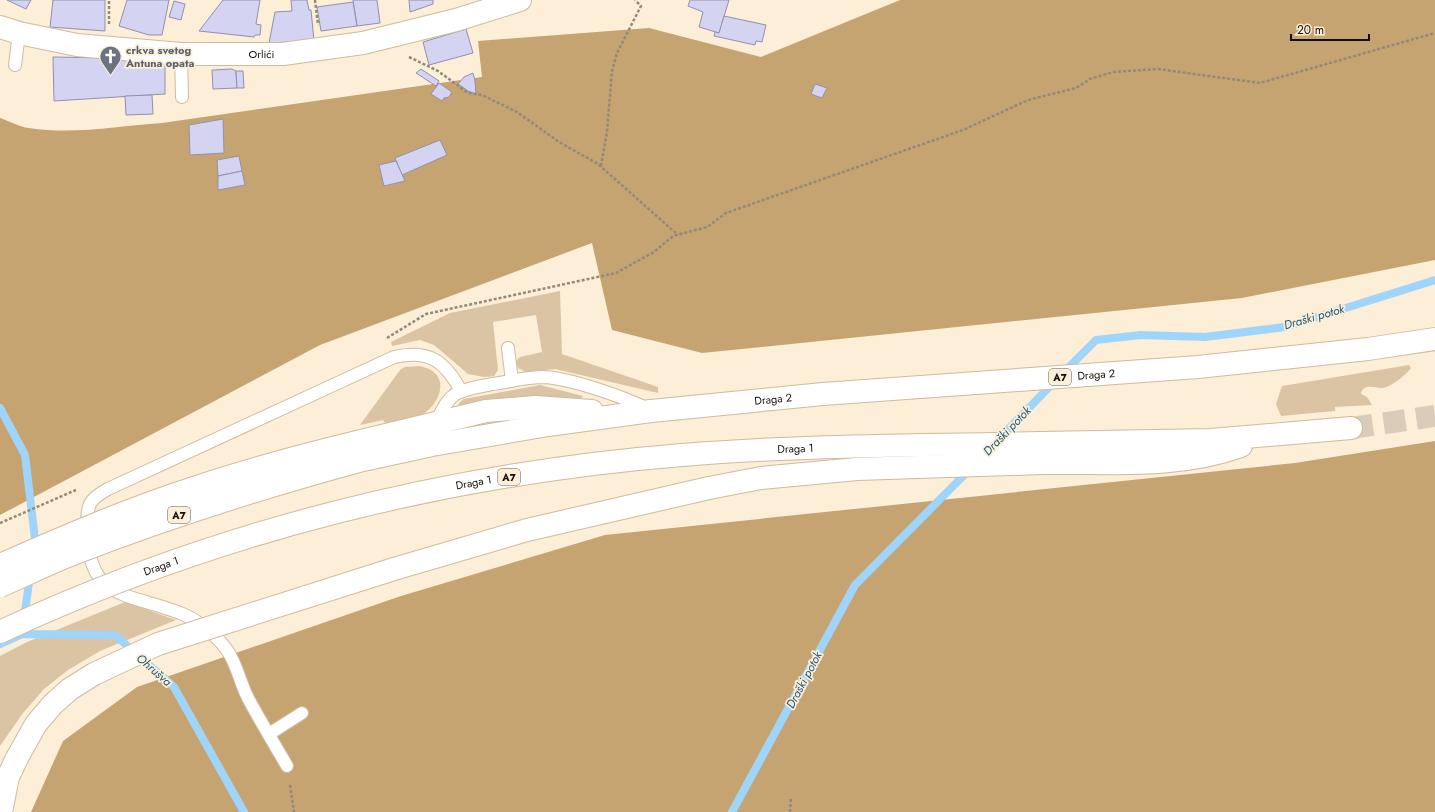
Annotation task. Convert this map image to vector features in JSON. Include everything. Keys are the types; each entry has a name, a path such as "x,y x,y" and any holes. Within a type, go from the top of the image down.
{"main road":[{"name":"Orlići","path":"9,30 77,45 181,54 284,54 363,43 456,20 520,0"},
{"name":"Draga 2","path":"651,411 822,394 1198,367 1368,349 1432,340"},
{"path":"0,565 72,533 200,486 280,462 360,451 436,423 486,411 535,407 568,408 623,414"},
{"name":"A7","path":"0,586 76,552 162,520 284,482 360,451 432,445 623,414 651,411"},
{"name":"A7","path":"1042,453 1268,436 1351,428"},
{"name":"Draga 1","path":"0,632 120,581 237,540 342,510 450,486 565,468 684,455 791,448 1042,453"},
{"path":"2,812 8,777 36,724 53,704 70,689 94,674 158,644 394,569 527,530 695,491 761,478 1042,453"}],"lane":[{"path":"9,30 15,65"},
{"path":"181,54 182,97"},
{"path":"508,348 512,381"},
{"path":"287,766 248,697 227,650 209,632 189,617 118,594 102,580 96,572 88,549 87,512 89,504 97,495 108,489 394,357 415,354 425,355 436,360 445,366 461,391"},
{"path":"436,423 448,402 461,391 512,381 543,377 561,380 632,401 651,411"},
{"path":"269,734 302,713"}],"path":[{"path":"108,26 109,0"},
{"path":"315,0 319,31"},
{"path":"601,167 607,132 612,71 617,53 641,6 635,0"},
{"path":"382,340 426,314 616,273 654,252 673,236 708,227 726,213 962,130 1028,100 1076,88 1090,79 1113,72 1158,68 1260,83 1435,33"},
{"path":"414,61 438,71 468,92 482,96 517,112 559,142 601,167 678,235"},
{"path":"0,523 81,487"},
{"path":"287,766 294,812"},
{"path":"790,812 791,798"}],"shaded area":[{"path":"900,0 1435,0 1435,260 1242,298 702,353 612,330 592,243 320,345 0,515 0,118 29,128 46,130 63,131 96,129 162,123 482,77 478,41 649,28 761,57"},
{"path":"560,291 562,354 658,387 658,393 555,369 526,372 518,368 516,361 520,357 542,352 536,315 493,322 498,370 494,376 484,377 468,374 434,345 420,340 392,346 391,342 450,313"},
{"path":"1409,365 1411,368 1409,371 1389,386 1382,388 1364,388 1361,394 1367,397 1372,405 1335,407 1335,411 1281,416 1276,404 1282,386"},
{"path":"419,366 429,369 436,374 440,380 439,395 435,403 429,409 422,415 409,420 385,423 383,420 360,425 400,370 405,367"},
{"path":"540,385 583,396 582,398 543,398 457,410 459,403 464,399"},
{"path":"1435,441 1435,812 31,812 63,741 137,687 401,596 605,535 1295,463"},
{"path":"125,602 176,620 100,651 68,670 44,689 23,713 0,746 0,656 27,642"}],"building":[{"path":"7,0 31,0 26,9"},
{"path":"53,0 105,0 105,31 50,27"},
{"path":"127,0 169,0 162,35 149,35 119,26"},
{"path":"223,0 260,0 256,24 261,25 260,35 255,35 254,37 199,31"},
{"path":"291,0 307,0 309,10 311,10 314,41 269,43 275,12 292,11"},
{"path":"353,0 377,0 380,23 357,26"},
{"path":"409,0 433,0 433,4 410,12"},
{"path":"690,0 729,0 719,33 699,27 703,12 688,6"},
{"path":"174,1 185,4 181,20 169,17"},
{"path":"353,2 357,26 321,31 317,7"},
{"path":"724,16 766,25 762,42 756,41 755,45 714,36 715,32 719,33"},
{"path":"466,29 473,53 429,65 423,42"},
{"name":"crkva svetog Antuna opata","path":"53,57 165,59 165,94 54,101"},
{"path":"232,69 236,71 237,88 213,89 212,70"},
{"path":"421,69 439,81 436,86 416,73"},
{"path":"236,71 243,71 244,88 237,88"},
{"path":"473,73 476,94 468,91 458,84 464,77"},
{"path":"439,83 452,92 449,97 444,98 442,101 431,94"},
{"path":"815,84 827,88 822,98 811,94"},
{"path":"152,95 153,114 126,115 125,96"},
{"path":"223,119 224,153 190,155 189,125"},
{"path":"440,140 447,155 402,175 395,158"},
{"path":"239,156 242,171 218,176 217,160"},
{"path":"396,161 405,181 384,186 379,165"},
{"path":"242,171 245,185 218,190 218,176"}],"waterway":[{"name":"Draški potok","path":"1063,373 1096,340 1141,335 1205,337 1285,327 1435,280"},
{"name":"Draški potok","path":"998,440 1055,381"},
{"path":"0,408 25,455 35,539 34,548"},
{"name":"Draški potok","path":"732,812 855,585 969,470"},
{"path":"24,619 30,575"},
{"name":"Ohrušva","path":"0,644 22,634 115,635 174,687 244,812"}],"tunnel":[{"path":"1351,428 1435,416"}],"place":[{"name":"crkva svetog Antuna opata","path":"110,76"}]}
